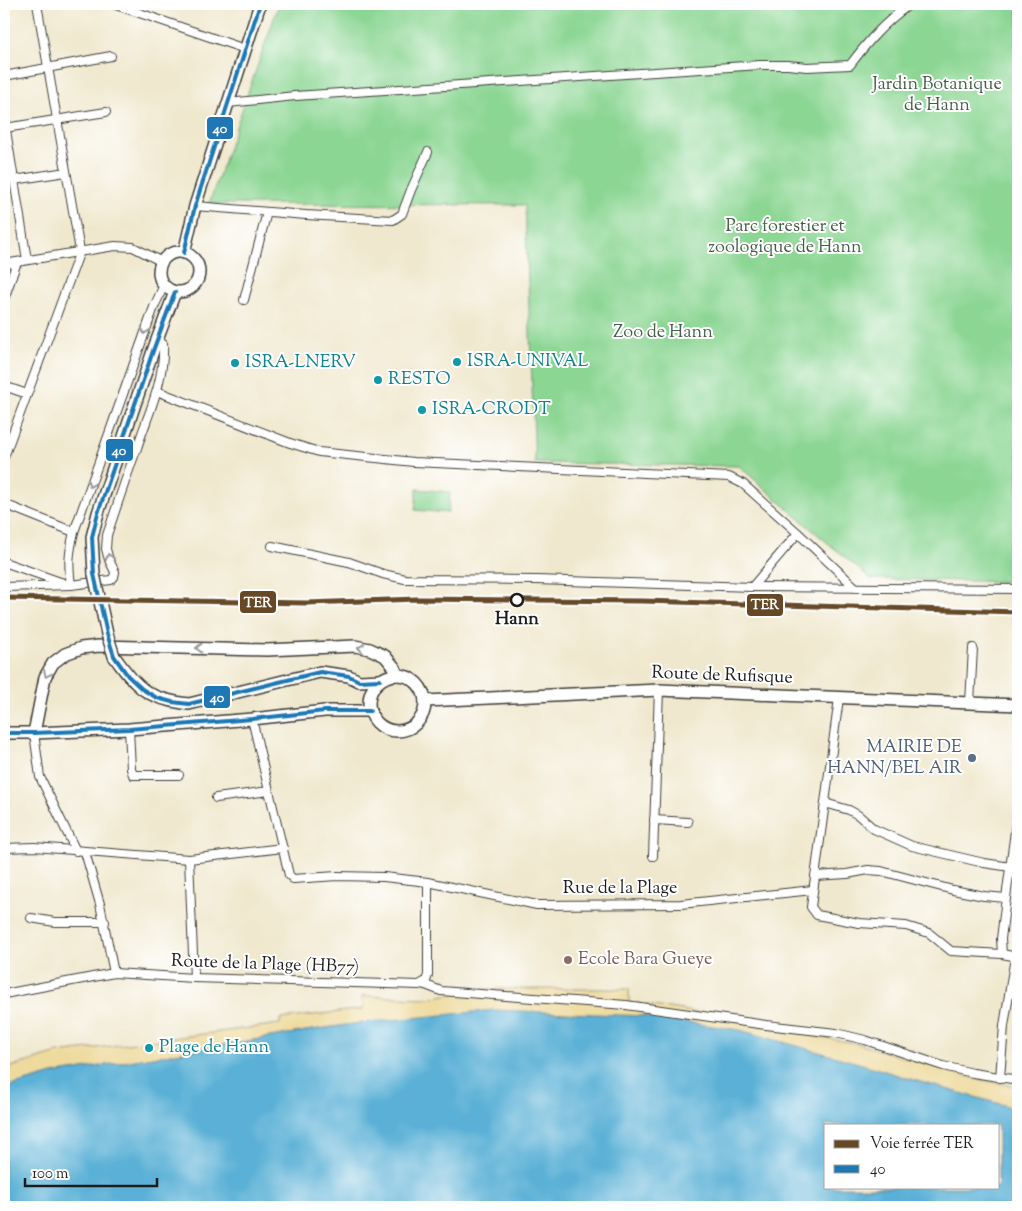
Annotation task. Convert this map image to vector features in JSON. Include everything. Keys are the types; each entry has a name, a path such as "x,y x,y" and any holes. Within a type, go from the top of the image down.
{"main road":[{"path":"184,253 196,206 260,4"},
{"path":"178,252 184,253 189,254 196,262 200,272 199,277 190,290 174,292 164,286 159,274 160,268 166,257 178,252"},
{"path":"174,292 98,513 92,537 94,574 107,634 114,656 128,676 142,689 157,698 189,704 320,672 337,673 359,680 380,680 390,676 405,676 419,686 425,701 421,718 415,725 406,730 388,730 380,726 374,719 370,711 370,697 380,680"},
{"path":"34,734 45,677 53,663 65,654 81,648 100,646 267,650 355,646 370,649 385,656 395,668 397,675"},
{"path":"359,680 370,697"},
{"name":"Route de Rufisque","path":"425,701 659,690 1018,705"},
{"path":"4,733 34,734 129,729 325,711 370,711"}],"street":[{"path":"4,457 80,252 37,4"},
{"path":"113,4 245,49"},
{"path":"228,103 295,96 760,65 807,67 850,65 867,42 890,19 910,4"},
{"path":"4,76 111,56"},
{"path":"5,128 106,112"},
{"path":"4,118 27,260"},
{"path":"196,206 393,220 402,214 428,152"},
{"path":"14,180 66,172"},
{"path":"244,300 266,212"},
{"path":"4,264 115,246 133,247 162,262"},
{"path":"4,299 17,262"},
{"path":"71,585 69,554 74,532 154,307 164,286"},
{"path":"154,307 167,313"},
{"path":"4,587 71,585 111,580 114,577 115,572 106,549 107,535 157,391 163,344 156,340"},
{"path":"4,386 27,394"},
{"path":"157,391 290,443 318,452 414,462 729,477 743,484 856,588"},
{"path":"4,504 74,532"},
{"path":"752,587 798,533"},
{"path":"272,546 350,562 383,574 405,579 536,580 752,587 1018,589"},
{"path":"4,562 71,585"},
{"path":"970,703 973,648"},
{"path":"653,856 659,690"},
{"path":"839,698 811,907 817,915 859,923 906,926 929,933 951,951 1002,954 1016,957 1004,1026 1000,1078"},
{"path":"4,848 34,847 189,859 282,848 252,719"},
{"path":"129,729 131,773 133,775 179,774"},
{"path":"34,734 40,777 76,851"},
{"path":"216,798 269,791"},
{"path":"825,803 849,810 874,828 912,846 984,863 1011,866"},
{"path":"1002,954 1001,939 1011,866 1016,848 1018,809"},
{"path":"654,820 688,822"},
{"name":"Rue de la Plage","path":"282,848 289,875 293,879 337,876 384,877 428,882 537,905 681,904 813,890"},
{"path":"85,852 100,904 114,973"},
{"path":"189,859 194,978"},
{"path":"815,876 847,874 868,870 881,871 953,890 1006,898"},
{"path":"428,882 428,975 426,981 422,984 441,991 626,1005 836,1033 865,1040 943,1066 1018,1080"},
{"path":"31,918 55,922 104,922"},
{"name":"Route de la Plage (HB77)","path":"4,994 114,973 194,978 418,986 422,984"}],"green space":[{"name":"Parc forestier et zoologique de Hann","path":"279,4 1018,4 1018,582 871,579 739,466 535,463 525,205 209,204"},
{"path":"417,489 450,492 448,513 415,510"}],"sand":[{"name":"Plage de Hann","path":"477,989 629,989 629,1003 676,1009 858,1044 977,1079 1018,1087 1018,1109 862,1064 360,1023 53,1074 4,1088 4,1069 58,1053 280,1024 280,1019 363,1009 362,996 429,998"}],"water":[{"path":"494,1010 644,1016 740,1030 1018,1109 1018,1207 4,1207 4,1088 53,1074 360,1023"}],"rail line":[{"name":"TER","path":"4,598 307,603 417,599 643,601 1018,612"}],"transit line":[{"name":"40","path":"184,253 195,206 260,4"},
{"name":"40","path":"175,292 98,513 92,537 94,574 107,634 114,656 128,676 142,689 157,698 189,704 320,672 349,676 359,681 380,680"},
{"name":"40","path":"4,733 129,729 325,711 370,711"}],"place":[{"name":"ISRA-UNIVAL","path":"457,362"},
{"name":"ISRA-LNERV","path":"235,363"},
{"name":"RESTO","path":"378,380"},
{"name":"ISRA-CRODT","path":"422,410"},
{"name":"Hann","path":"517,600"},
{"name":"MAIRIE DE HANN/BEL AIR","path":"972,758"},
{"name":"Ecole Bara Gueye","path":"568,960"},
{"name":"Plage de Hann","path":"149,1048"}],"park label":[{"name":"Jardin Botanique de Hann","path":"937,95"},
{"name":"Zoo de Hann","path":"663,333"}]}
